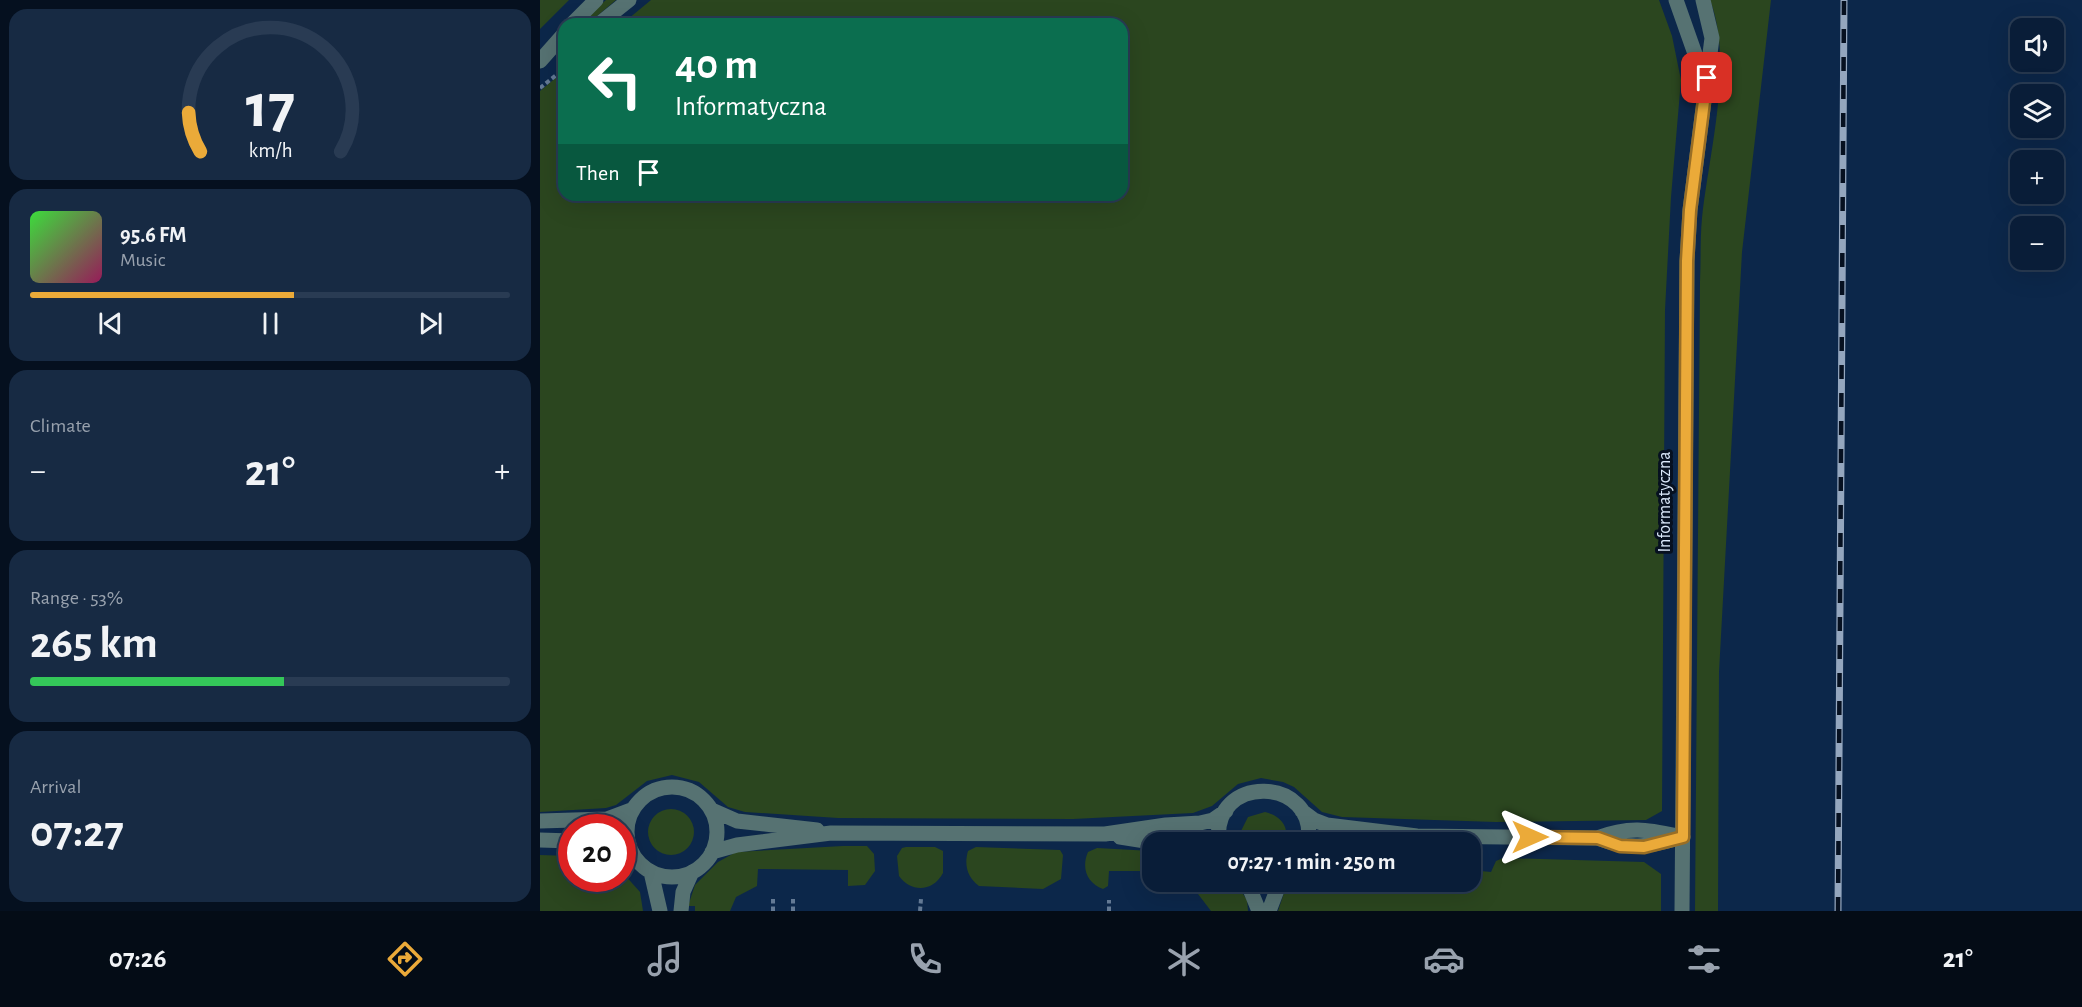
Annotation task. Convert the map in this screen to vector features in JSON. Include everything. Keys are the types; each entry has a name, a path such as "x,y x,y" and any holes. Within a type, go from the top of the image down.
{"street":[{"path":"578,18 596,0"},
{"path":"606,18 628,0"},
{"name":"Informatyczna","path":"1676,0 1700,68 1704,94"},
{"name":"Informatyczna","path":"1682,911 1687,261 1712,38 1703,0"},
{"path":"544,58 558,41"},
{"path":"544,58 558,49"},
{"path":"540,821 607,819 631,810 651,791 664,787 691,791 703,799 712,810 716,824 712,852 704,864 692,872 679,876 664,876 651,872 636,860"},
{"path":"712,810 737,821 831,833 1105,834 1213,820 1226,811 1239,797 1257,790 1283,794 1314,820 1327,825 1385,832"},
{"path":"630,814 631,810"},
{"path":"1220,832 1220,822 1226,811"},
{"path":"1302,811 1307,823 1307,832"},
{"path":"1481,837 1598,838 1620,829 1645,829 1683,837"},
{"path":"712,852 731,846 831,833"},
{"path":"1105,834 1142,840"},
{"path":"540,840 558,841"},
{"path":"651,872 660,911"},
{"path":"681,911 683,892 692,872"},
{"path":"1251,892 1259,911"},
{"path":"1269,911 1276,892"}],"path":[{"path":"773,898 773,911"},
{"path":"793,898 793,911"},
{"path":"920,911 921,899"},
{"path":"1109,900 1109,911"}],"green space":[{"path":"540,0 569,0 540,29"},
{"path":"606,0 616,0 595,18 585,18"},
{"path":"651,0 1659,0 1672,36 1681,80 1671,197 1665,310 1662,811 1646,820 1496,822 1342,817 1322,812 1294,787 1283,782 1261,778 1238,784 1212,806 1193,813 1073,819 838,818 745,812 728,807 699,782 672,775 647,781 616,805 606,808 540,812 540,91 558,76 558,201 1128,201 1128,18 629,18"},
{"path":"1710,0 1771,0 1742,252 1719,672 1718,911 1695,911 1701,234 1720,79 1717,24"},
{"path":"671,809 687,816 694,832 687,848 671,855 655,848 648,832 655,816"},
{"path":"1265,812 1276,816 1283,823 1286,832 1240,832 1248,817"},
{"path":"867,846 874,854 875,871 865,885 848,886 848,870 758,869 757,886 736,897 730,911 695,911 695,906 688,906 695,885 718,862 736,852"},
{"path":"935,847 943,851 943,873 934,884 916,888 904,882 899,876 897,856 902,848"},
{"path":"976,847 1060,850 1063,855 1061,879 1043,889 979,886 969,875 966,861 968,851"},
{"path":"1097,848 1142,850 1142,871 1109,871 1108,886 1103,889 1089,879 1085,869 1088,852"},
{"path":"540,855 558,856 558,892 636,892 636,888 640,892 643,911 540,911"},
{"path":"1503,858 1644,862 1661,874 1661,911 1278,911 1285,892 1481,892 1481,871 1491,872 1496,861"},
{"path":"1191,892 1242,892 1247,900 1248,911 1211,911 1198,894"}],"railway":[{"path":"1838,911 1844,0"}],"route":[{"path":"1530,837 1598,838 1620,846 1644,847 1683,837 1687,261 1690,210 1707,78"}]}
